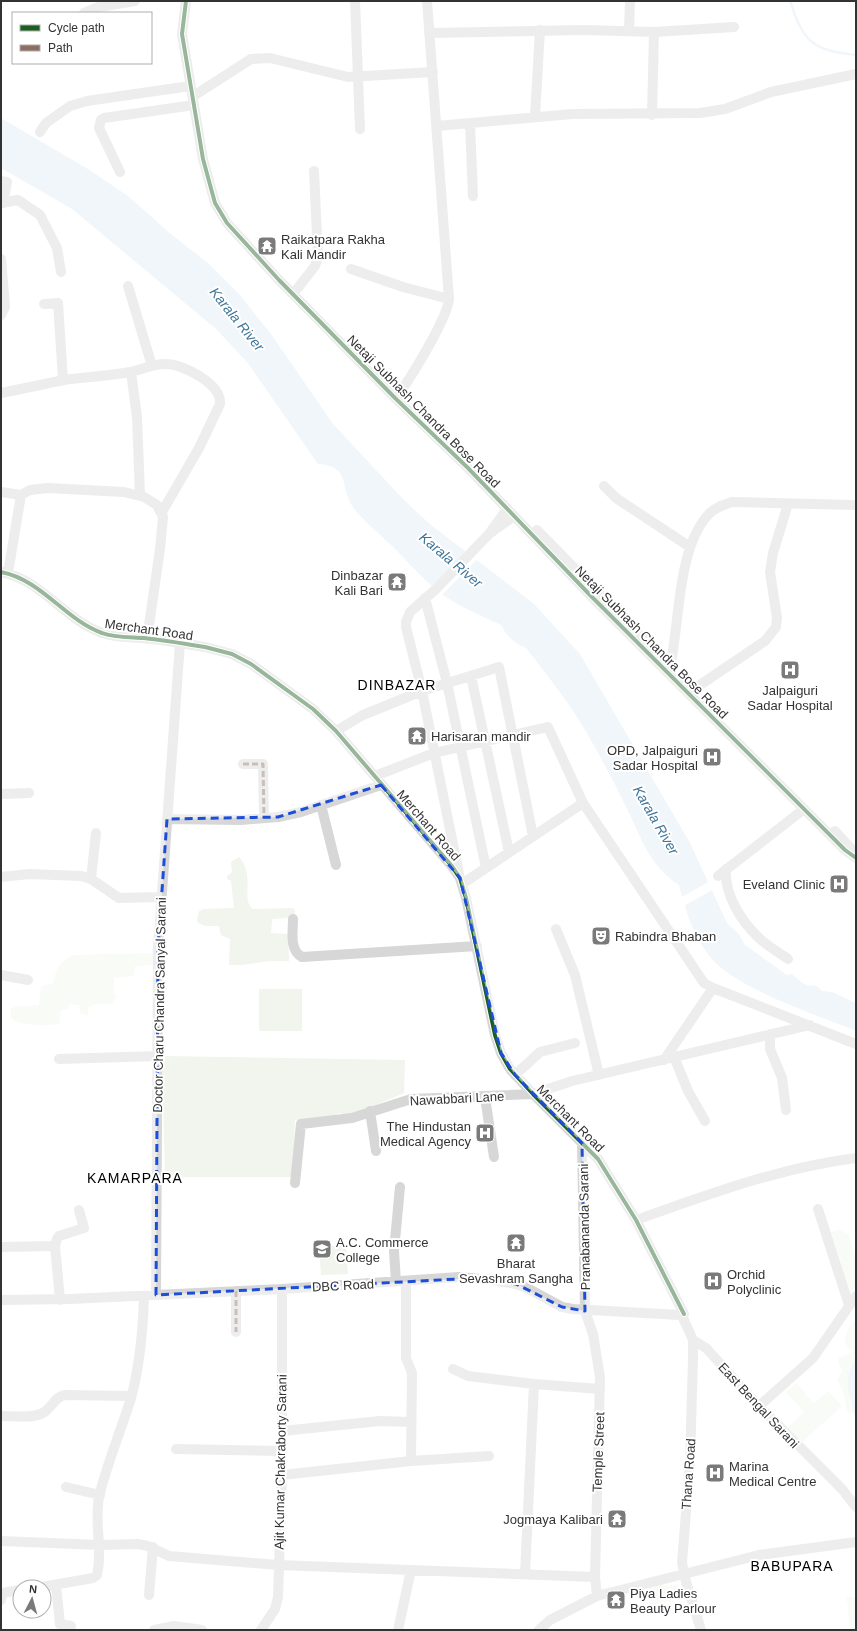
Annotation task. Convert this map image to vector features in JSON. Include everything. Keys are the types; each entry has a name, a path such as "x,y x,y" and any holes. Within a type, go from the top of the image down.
{"street":[{"path":"86,12 99,7 135,1"},
{"name":"Netaji Subhash Chandra Bose Road","path":"187,1 182,34 190,86 194,100"},
{"name":"Netaji Subhash Chandra Bose Road","path":"187,1 185,34 194,100 215,203 227,223 397,396 470,466 670,669 844,850 856,858"},
{"path":"355,1 360,129"},
{"path":"397,396 430,343 449,307 450,299 427,1"},
{"path":"628,30 630,1"},
{"path":"429,33 540,30 628,30 654,32 734,27"},
{"path":"535,116 540,30"},
{"path":"652,115 654,32"},
{"path":"120,172 99,128 101,120 104,118 194,100 245,62 259,58 270,58 339,75 358,77 433,72"},
{"path":"437,126 535,116 700,113 725,109 758,96 856,74"},
{"path":"40,132 46,123 70,106 190,86"},
{"path":"470,122 474,196"},
{"path":"294,292 315,266 318,257 314,171"},
{"path":"1,181 7,182 2,203 18,200 40,215 57,248 61,272"},
{"path":"1,258 4,307 1,315"},
{"path":"351,269 403,287 450,299"},
{"path":"128,286 152,366"},
{"path":"44,304 58,303 63,380"},
{"path":"1,393 63,380 131,372 152,366 173,364 188,369 216,390 221,398 220,404 199,448 162,512 160,549 147,638"},
{"path":"131,372 137,417 140,495"},
{"name":"Netaji Subhash Chandra Bose Road","path":"470,466 514,516 590,595 670,669 694,689 850,845 856,854"},
{"path":"604,486 616,498 690,547"},
{"path":"1,492 21,495 30,490 47,488 124,492 140,495 151,500 162,512"},
{"path":"4,573 21,495"},
{"path":"670,669 684,575 690,547 707,516 722,506 732,502 856,505"},
{"path":"694,689 765,641 776,628 777,618 770,572 772,553 788,504"},
{"path":"489,534 507,508"},
{"path":"514,516 489,534 436,589 410,612 406,622 422,691 461,881 486,868 583,802"},
{"name":"Merchant Road","path":"4,573 31,583 71,615 102,633 147,638 221,650 239,657 264,672 288,690 336,731 381,785 444,855 461,881 495,1035 501,1053 515,1075 598,1159 636,1220 675,1296 682,1315"},
{"path":"425,598 447,683 486,868"},
{"name":"Doctor Charu Chandra Sanyal Sarani","path":"156,1295 158,948 160,898 180,643"},
{"path":"336,731 370,712 422,691 499,668 533,836"},
{"path":"471,676 509,852"},
{"path":"375,776 434,753 548,727 583,802 624,870 675,948 704,983 713,988 856,1044"},
{"path":"243,764 263,764 264,818"},
{"path":"167,819 225,820 264,818 294,814 381,785"},
{"path":"1,794 29,793"},
{"path":"321,805 336,865"},
{"path":"718,876 804,809"},
{"path":"91,879 96,833"},
{"path":"726,869 726,888 745,921 758,938 788,959"},
{"path":"1,877 28,874 67,875 91,879 119,898 160,898"},
{"path":"293,919 293,945 297,954 302,957 476,946"},
{"path":"556,929 575,975 600,1075"},
{"path":"1,975 28,980"},
{"path":"705,1121 669,1058 713,988"},
{"name":"Nawabbari Lane","path":"295,1183 301,1124 352,1118 411,1098 485,1097 533,1094 600,1075 810,1025"},
{"path":"770,1034 770,1049 782,1078 786,1110"},
{"path":"515,1075 540,1052 575,1043"},
{"path":"59,1059 157,1056"},
{"path":"485,1097 494,1157"},
{"path":"370,1111 376,1151"},
{"name":"Pranabananda Sarani","path":"582,1143 585,1311"},
{"path":"636,1220 781,1171 856,1158"},
{"path":"400,1187 394,1251 401,1282 406,1358 412,1373 411,1461"},
{"path":"818,1209 849,1305"},
{"path":"60,1300 55,1246 59,1236 84,1228 79,1210"},
{"path":"1,1248 55,1246"},
{"name":"DBC Road","path":"1,1300 60,1300 144,1296 459,1278 505,1281 527,1288 562,1307 585,1311 682,1315"},
{"name":"Ajit Kumar Chakraborty Sarani","path":"261,1630 277,1604 282,1475 282,1289"},
{"path":"236,1291 236,1332"},
{"path":"52,1586 96,1577 98,1572 100,1545 97,1514 100,1495 131,1396 142,1342 144,1296"},
{"path":"662,1313 672,1306 675,1296"},
{"path":"759,1406 813,1358 856,1296"},
{"name":"Temple Street","path":"585,1311 596,1349 600,1389 595,1577 597,1596"},
{"name":"Thana Road","path":"682,1315 693,1340 690,1462 682,1553 684,1574 701,1630"},
{"name":"East Bengal Sarani","path":"693,1340 706,1348 759,1406 842,1489 856,1507"},
{"path":"454,1370 468,1376 534,1384 600,1389"},
{"path":"525,1574 534,1384"},
{"path":"1,1416 42,1414 48,1410 57,1399 65,1395 131,1396"},
{"path":"282,1431 380,1421 411,1422"},
{"path":"176,1449 282,1451"},
{"path":"282,1475 411,1461 490,1456"},
{"path":"66,1487 100,1495"},
{"path":"1,1541 100,1545 138,1544 153,1547 169,1556 278,1565 595,1577"},
{"path":"539,1630 550,1620 597,1596 759,1555 856,1542"},
{"path":"149,1595 153,1547"},
{"path":"398,1630 411,1570"},
{"path":"56,1585 60,1624 71,1626"},
{"path":"1,1600 2,1593 12,1591"},
{"path":"154,1630 174,1626 202,1630"}],"highlighted area":[{"path":"381,785 460,878 501,1053 515,1075 582,1143 585,1311 562,1307 516,1284 477,1278 156,1295 158,948 167,819 278,817"}],"shaded area":[{"path":"239,857 247,871 248,900 249,905 253,909 292,908 295,910 295,915 286,918 272,919 271,933 288,934 289,961 270,961 229,965 230,939 221,935 219,926 205,926 198,923 197,919 199,911 204,909 234,908 231,881 227,879 227,876 232,872 231,862"},
{"path":"154,953 153,965 135,966 134,976 114,978 114,994 116,996 113,1004 97,1004 88,1007 88,1015 81,1014 79,1005 69,1004 68,1009 61,1010 59,1024 30,1024 18,1022 13,1020 11,1017 11,1009 14,1007 39,1005 41,988 45,985 53,984 57,969 63,962 71,957 76,955"},
{"path":"259,989 302,989 302,1031 259,1031"},
{"path":"162,1056 405,1060 404,1093 350,1116 340,1113 321,1120 295,1120 293,1177 165,1177"},
{"path":"840,1230 849,1235 856,1261 856,1286 851,1292 831,1232"},
{"path":"346,1245 348,1274 321,1275 319,1247"},
{"path":"856,1320 856,1359 849,1399 855,1414 848,1413 842,1389 837,1381 842,1371 838,1361 839,1358 854,1351 848,1348 846,1344 846,1337 848,1329"},
{"path":"796,1383 814,1403 828,1391 842,1406 802,1442 788,1427 804,1412 786,1392"},
{"path":"661,1582 662,1586 678,1585 681,1598 650,1605 646,1585"},
{"path":"847,1597 856,1597 856,1630 850,1630"}],"water":[{"name":"Karala River","path":"1,118 88,169 128,196 172,235 208,263 239,294 271,334 333,424 404,500 431,525 534,604 580,654 690,843 727,923 739,934 745,945 787,975 792,974 805,984 817,986 822,991 832,992 856,1003 856,1031 780,1001 759,991 740,981 724,970 712,959 705,951 695,933 679,885 668,877 646,849 611,777 585,730 564,698 526,648 511,639 501,625 461,606 441,593 356,511 347,495 341,474 336,469 318,464 247,362 216,329 72,209 1,168"},
{"path":"856,1359 856,1420 848,1389 848,1382 849,1375"}],"pier":[{"path":"467,550 478,558 442,595 432,586"},
{"path":"710,881 714,889 682,907 680,898"}],"waterway":[{"path":"790,1 800,26 811,42 819,47 829,50 856,55"}],"marked path":[{"path":"243,764 263,764 264,818"},
{"path":"236,1291 236,1332"}],"cycle path":[{"path":"186,1 182,34 203,159 215,203 227,223 279,280 395,398 468,468 590,595 845,850 856,858"},
{"path":"1,572 16,576 29,583 76,619 88,627 107,635 144,638 205,647 232,654 251,664 313,709 336,731 451,865 460,878 466,898 495,1035 501,1053 510,1069 598,1159 636,1220 684,1314"}],"place":[{"name":"Raikatpara Rakha Kali Mandir","path":"267,246"},
{"name":"Dinbazar Kali Bari","path":"397,582"},
{"name":"Jalpaiguri Sadar Hospital","path":"790,670"},
{"name":"Harisaran mandir","path":"417,736"},
{"name":"OPD, Jalpaiguri Sadar Hospital","path":"712,757"},
{"name":"Eveland Clinic","path":"839,884"},
{"name":"Rabindra Bhaban","path":"601,936"},
{"name":"The Hindustan Medical Agency","path":"485,1133"},
{"name":"Bharat Sevashram Sangha","path":"516,1243"},
{"name":"A.C. Commerce College","path":"322,1249"},
{"name":"Orchid Polyclinic","path":"713,1281"},
{"name":"Marina Medical Centre","path":"715,1473"},
{"name":"Jogmaya Kalibari","path":"617,1519"},
{"name":"Piya Ladies Beauty Parlour","path":"616,1600"}],"district":[{"name":"DINBAZAR","path":"397,685"},
{"name":"KAMARPARA","path":"135,1178"},
{"name":"BABUPARA","path":"792,1566"}]}
